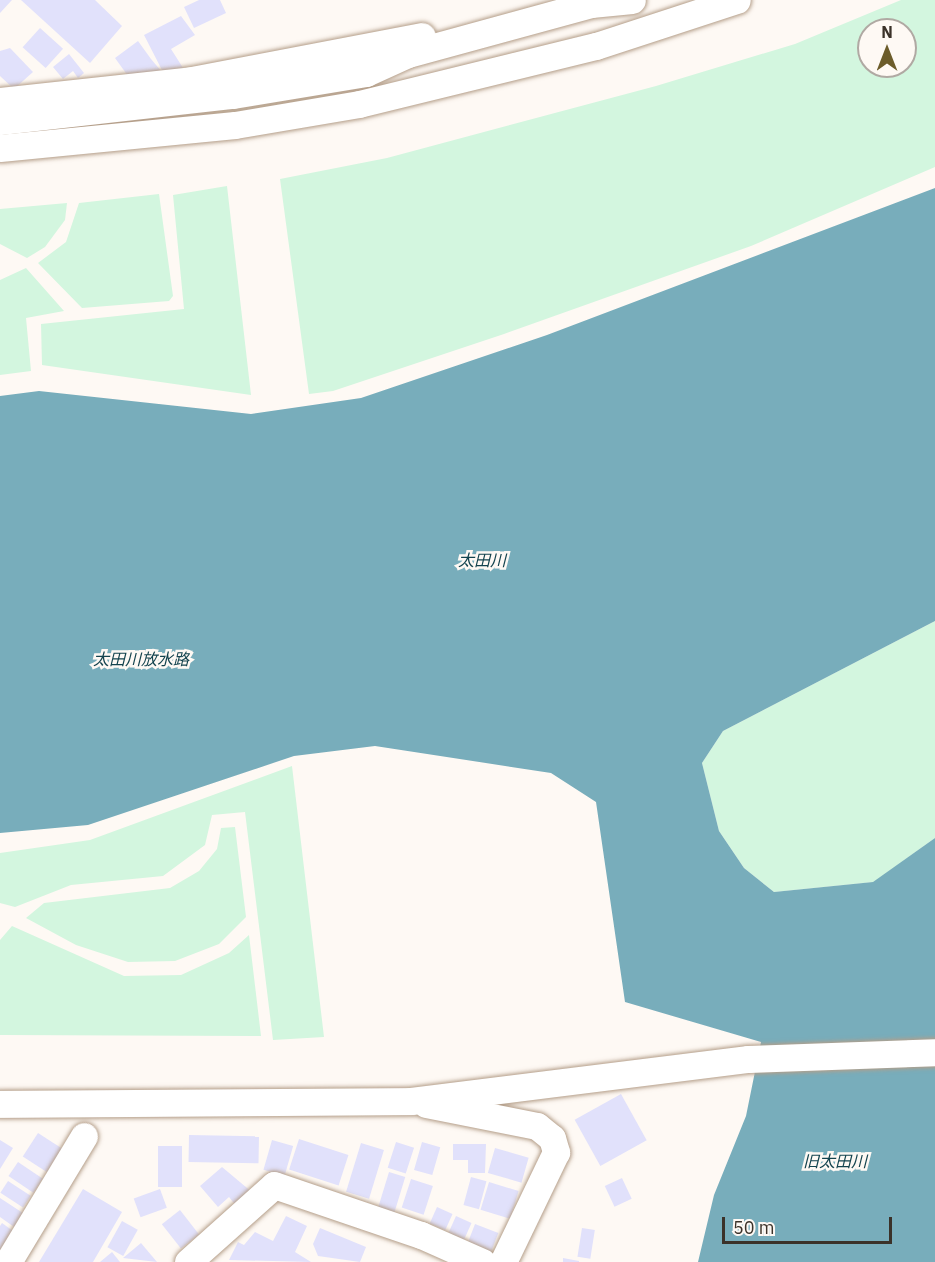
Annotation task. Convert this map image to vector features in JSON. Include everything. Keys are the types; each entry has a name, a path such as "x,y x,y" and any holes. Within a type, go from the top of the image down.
{"street":[{"path":"0,121 233,95 366,73 408,54 596,2 632,0"},
{"path":"0,148 236,125 359,104 596,46 737,0"},
{"path":"359,104 596,2"},
{"path":"0,101 192,80 465,25"},
{"path":"233,95 302,59 366,73"},
{"path":"0,1104 411,1101 747,1059 935,1052"},
{"path":"411,1101 537,1126 552,1138 556,1152 503,1262"},
{"path":"8,1262 84,1136"},
{"path":"193,1261 274,1185 420,1234 482,1262"}],"green space":[{"path":"901,0 935,0 935,167 751,246 504,334 333,391 309,394 280,179 387,158 656,86 795,44 857,18 857,78 917,78 917,18 858,18"},
{"path":"227,186 251,395 42,365 41,324 184,309 173,195"},
{"path":"159,194 173,296 169,301 82,308 38,263 66,242 79,203"},
{"path":"67,203 65,220 45,247 27,258 0,244 0,209"},
{"path":"26,268 64,311 26,318 31,371 0,375 0,280"},
{"path":"935,621 935,838 874,882 774,892 744,868 719,831 702,763 723,731"},
{"path":"292,766 324,1037 273,1040 245,812 212,815 205,845 163,876 71,885 15,907 0,903 0,853 90,840"},
{"path":"235,827 246,917 219,944 175,961 128,962 76,945 26,918 44,903 170,888 199,871 217,849 221,828"},
{"path":"12,926 124,976 181,975 229,953 249,935 261,1036 0,1035 0,940"}],"water":[{"path":"935,188 935,621 723,731 702,763 719,831 744,868 774,892 873,882 935,838 935,1262 698,1262 714,1195 746,1116 761,1042 625,1002 596,802 551,773 375,746 294,756 88,825 0,833 0,396 39,391 251,414 361,398 547,335"}],"building":[{"path":"0,0 12,0 0,13"},
{"path":"21,0 95,0 122,26 90,63"},
{"path":"199,0 220,0 226,13 194,28 184,7"},
{"path":"181,16 195,35 171,49 185,71 164,74 144,35"},
{"path":"40,28 63,49 46,68 23,47"},
{"path":"138,41 162,72 128,76 115,58"},
{"path":"10,48 33,72 14,89 0,76 0,51"},
{"path":"69,54 84,73 78,78 73,71 63,79 53,67"},
{"path":"621,1094 647,1140 600,1166 575,1120"},
{"path":"38,1133 67,1152 52,1176 23,1156"},
{"path":"189,1135 259,1136 259,1163 189,1162"},
{"path":"299,1139 348,1155 339,1186 289,1169"},
{"path":"0,1140 13,1148 0,1169"},
{"path":"272,1140 293,1146 285,1176 263,1170"},
{"path":"396,1142 414,1148 406,1174 388,1168"},
{"path":"422,1142 440,1147 432,1175 414,1170"},
{"path":"361,1143 384,1150 369,1199 346,1192"},
{"path":"453,1144 486,1144 485,1173 468,1173 468,1160 453,1160"},
{"path":"158,1146 182,1146 182,1187 158,1187"},
{"path":"495,1148 529,1158 521,1183 488,1173"},
{"path":"18,1162 43,1179 33,1193 8,1176"},
{"path":"222,1167 253,1193 237,1207 229,1197 218,1207 200,1186"},
{"path":"389,1172 405,1177 394,1214 378,1209"},
{"path":"471,1177 486,1181 479,1209 463,1205"},
{"path":"622,1178 632,1199 615,1207 605,1186"},
{"path":"411,1179 433,1186 424,1215 402,1208"},
{"path":"8,1181 31,1196 23,1207 0,1193"},
{"path":"489,1182 519,1191 510,1219 481,1210"},
{"path":"83,1189 122,1212 93,1262 39,1262"},
{"path":"160,1189 167,1208 141,1217 134,1199"},
{"path":"0,1198 26,1215 17,1229 0,1217"},
{"path":"437,1207 453,1214 445,1230 430,1223"},
{"path":"180,1210 199,1234 181,1249 162,1224"},
{"path":"286,1216 307,1226 295,1252 311,1262 229,1260 238,1242 244,1245 255,1232 273,1241"},
{"path":"456,1216 472,1223 463,1243 447,1236"},
{"path":"122,1221 138,1230 123,1256 107,1247"},
{"path":"2,1223 16,1233 0,1257 0,1226"},
{"path":"475,1224 498,1233 490,1253 467,1245"},
{"path":"320,1228 366,1247 360,1262 318,1256 313,1244"},
{"path":"582,1228 595,1230 590,1259 577,1257"},
{"path":"141,1243 157,1262 123,1258"},
{"path":"112,1252 120,1262 100,1262"},
{"path":"563,1258 579,1261 579,1262 563,1262"}],"water label":[{"name":"太田川","path":"482,560"},
{"name":"太田川放水路","path":"141,659"},
{"name":"旧太田川","path":"835,1161"}]}
